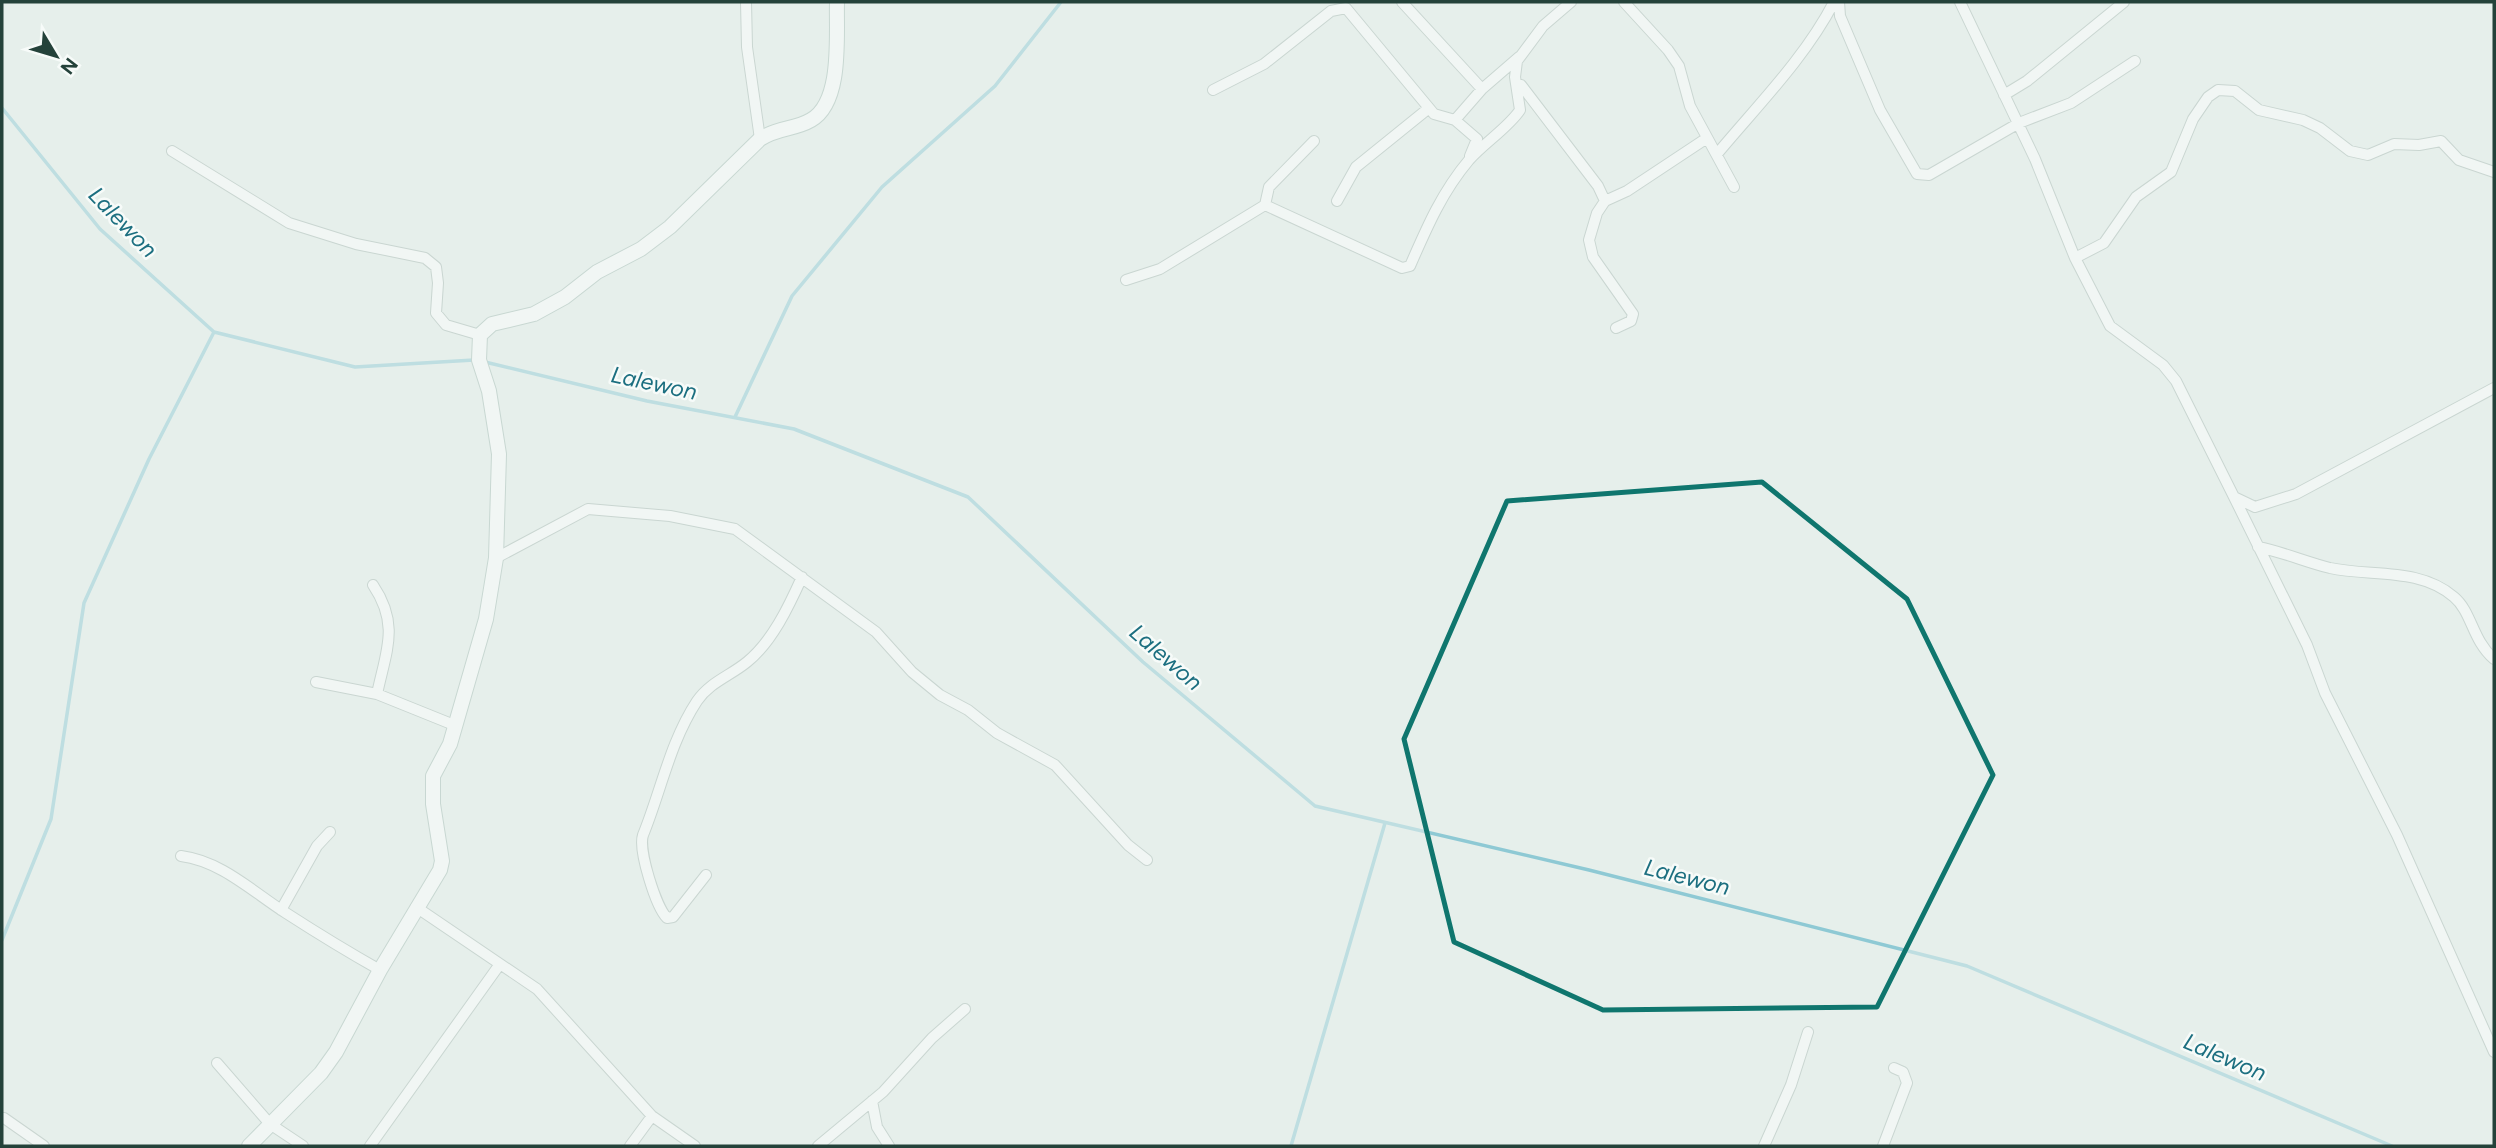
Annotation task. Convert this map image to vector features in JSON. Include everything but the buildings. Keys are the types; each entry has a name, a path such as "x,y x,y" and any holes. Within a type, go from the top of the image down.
{"street":[{"path":"746,2 747,47 760,139"},
{"path":"249,1146 321,1073 336,1052 380,970 434,880 442,861 433,804 433,776 450,744 486,619 496,558 499,454 489,391 479,360 480,335 492,324 534,314 565,297 597,272 641,249 670,227 760,139 774,129 811,120 826,103 834,88 837,2"},
{"path":"1402,2 1482,89"},
{"path":"1455,120 1482,89 1519,57 1543,26 1571,2"},
{"path":"1624,2 1679,66 1690,106 1734,187"},
{"path":"1717,155 1779,80 1836,2"},
{"path":"1836,2 1880,110 1917,174 1929,175 2019,123 2071,103 2135,61"},
{"path":"1960,2 2019,123 2075,258 2110,326 2164,365 2176,381 2307,645 2325,693 2397,835 2494,1052"},
{"path":"2004,96 2027,81 2124,2"},
{"path":"1213,90 1264,64 1331,11 1346,8 1434,114 1455,120 1476,139 1467,163"},
{"path":"1265,205 1404,268 1410,266 1435,207 1467,163 1520,110 1515,77 1519,57"},
{"path":"1515,77 1598,186 1605,201"},
{"path":"2075,258 2104,243 2136,197 2171,172 2193,119 2208,97 2218,90 2235,91 2259,110 2303,120 2320,128 2350,151 2368,155 2394,144 2419,145 2441,141 2459,160 2494,172"},
{"path":"1337,201 1356,167 1429,108"},
{"path":"1616,328 1631,321 1633,314 1593,257 1589,240 1597,213 1605,201 1627,191 1707,138"},
{"path":"1126,280 1160,269 1265,205 1269,187 1314,141"},
{"path":"172,151 289,223 356,244 425,258 436,267 436,313 446,324 480,335"},
{"path":"2234,497 2255,507 2296,494 2494,388"},
{"path":"496,558 537,538 577,513 599,508 698,520 735,529 876,632 912,672 940,695 968,710 997,733 1055,765 1128,845 1147,860"},
{"path":"2258,547 2330,568 2374,575 2408,575 2418,579 2454,597 2466,614 2474,636 2494,659"},
{"path":"706,875 673,917 667,918 652,886 641,846 643,835 667,763 696,703 709,687 754,656 781,618 802,577"},
{"path":"373,585 386,603 391,627 377,694"},
{"path":"316,682 377,694 454,725"},
{"path":"281,910 317,846 330,832"},
{"path":"181,856 198,858 228,874 281,910 380,970"},
{"path":"416,907 537,989 652,1116 695,1146"},
{"path":"370,1146 500,964"},
{"path":"818,1146 872,1101 932,1038 965,1009"},
{"path":"1763,1146 1791,1085 1808,1032"},
{"path":"217,1063 270,1124 303,1146"},
{"path":"1883,1146 1907,1083 1903,1072 1894,1068"},
{"path":"872,1101 877,1128 889,1146"},
{"path":"630,1146 652,1116"},
{"path":"4,1118 44,1146"}],"highlighted area":[{"path":"1762,482 1907,599 1993,775 1877,1007 1603,1010 1454,942 1404,739 1507,501"}],"waterway":[{"path":"735,417 792,296 882,187 995,86 1061,2"},
{"name":"Lalewon","path":"2,108 100,229 214,332 355,367 474,360"},
{"path":"2,940 51,819 84,603 149,459 214,332"},
{"name":"Lalewon","path":"485,362 647,401 794,429 968,497 1143,662 1315,806 1589,870 1967,966 2392,1146"},
{"path":"1291,1146 1385,823"}]}
